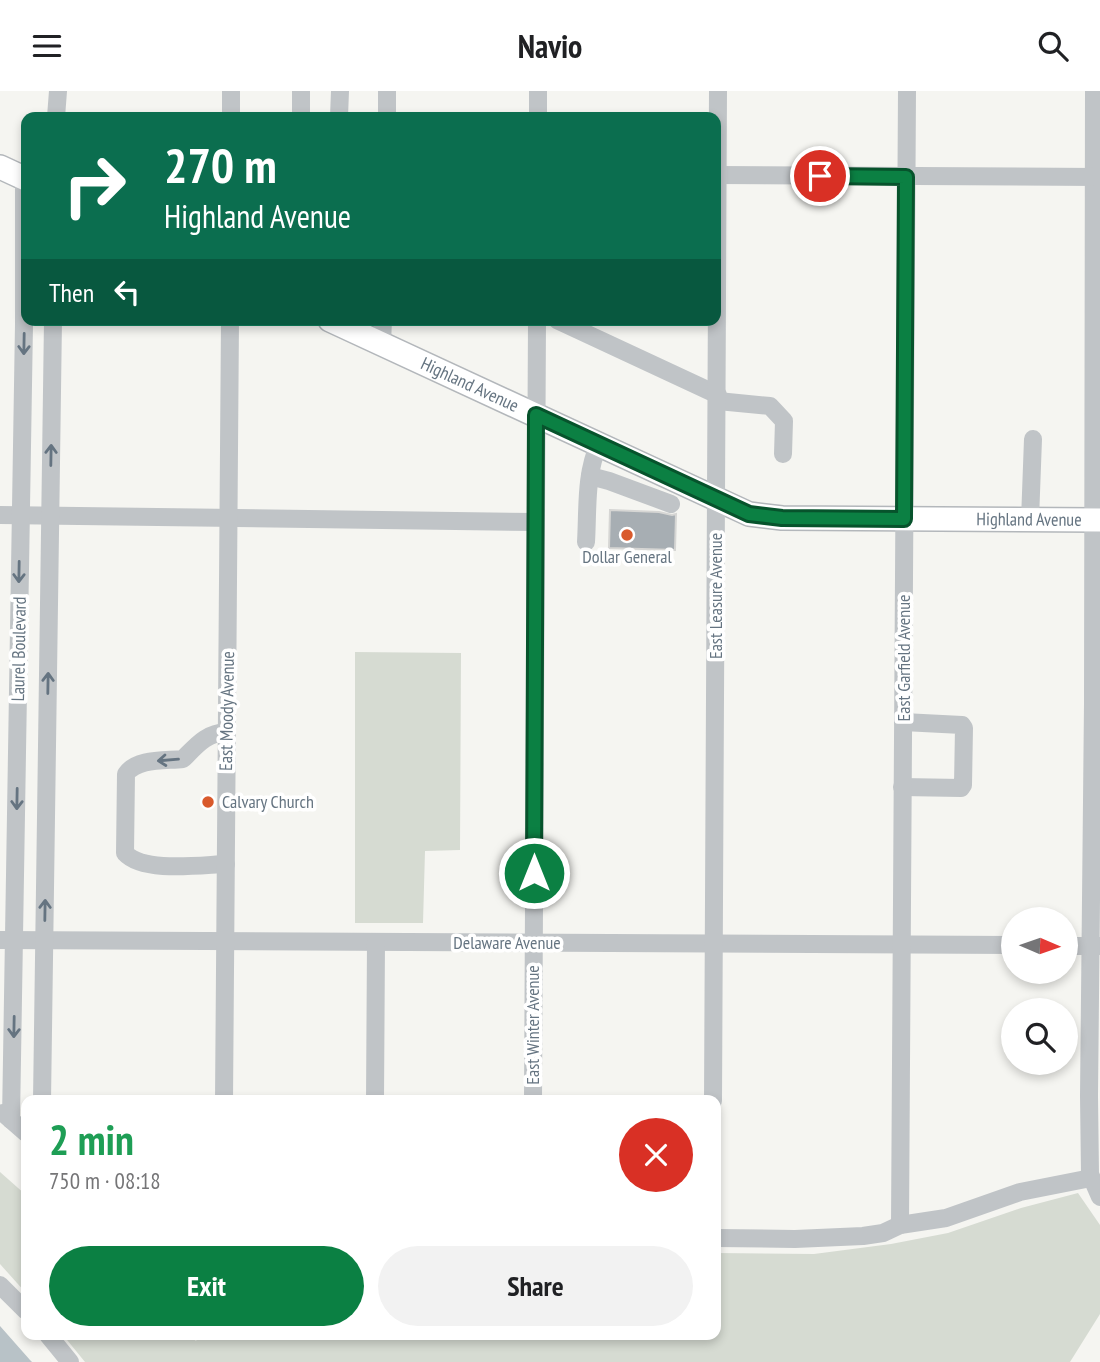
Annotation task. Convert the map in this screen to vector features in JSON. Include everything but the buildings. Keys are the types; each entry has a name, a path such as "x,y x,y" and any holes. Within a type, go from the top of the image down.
{"main road":[{"path":"0,167 21,177"},
{"name":"Highland Avenue","path":"343,326 749,514 765,517 1096,520"}],"street":[{"path":"56,112 58,91"},
{"path":"230,112 231,91"},
{"path":"301,91 301,112"},
{"path":"339,112 340,91"},
{"path":"387,91 387,112"},
{"path":"538,91 538,112"},
{"name":"East Leasure Avenue","path":"718,91 718,112"},
{"name":"East Garfield Avenue","path":"900,1226 907,91"},
{"path":"1094,91 1097,177 1095,946 1089,1097 1091,1178 1100,1197"},
{"path":"721,175 1097,177"},
{"name":"Laurel Boulevard","path":"6,1116 24,326"},
{"name":"Laurel Boulevard","path":"42,1095 53,326"},
{"name":"East Moody Avenue","path":"224,1095 230,326"},
{"path":"382,344 383,326"},
{"name":"East Winter Avenue","path":"533,1095 537,326"},
{"path":"569,326 718,398 770,405 783,421 783,454"},
{"name":"East Leasure Avenue","path":"713,1095 718,326"},
{"path":"1030,520 1032,439"},
{"path":"586,542 590,477 599,444"},
{"path":"590,477 609,481 671,504"},
{"path":"0,515 534,522"},
{"path":"902,787 961,787 964,728 962,725 903,722"},
{"path":"226,864 154,866 128,857 125,853 126,774 130,768 143,763 183,759 203,739 215,733 227,732"},
{"name":"Delaware Avenue","path":"8,940 1001,945"},
{"path":"375,1095 376,942"},
{"path":"6,1116 21,1129"},
{"path":"721,1238 743,1240 883,1233 900,1226 946,1217 1039,1187 1091,1178"},
{"path":"0,1285 21,1306"},
{"path":"52,1340 70,1362"}],"shaded area":[{"path":"355,652 461,653 460,850 425,851 423,923 355,923"},
{"path":"0,1172 21,1191 21,1287 0,1264"},
{"path":"1078,1193 1100,1225 1100,1314 1070,1362 85,1362 67,1340 721,1340 721,1253 814,1254 891,1244 948,1233 1021,1208"},
{"path":"0,1326 30,1360 32,1362 0,1362"}],"place":[{"name":"Dollar General","path":"627,535"},
{"name":"Calvary Church","path":"208,802"}],"route":[{"path":"534,873 536,415 749,514 782,518 904,519 906,177 820,176"}]}
